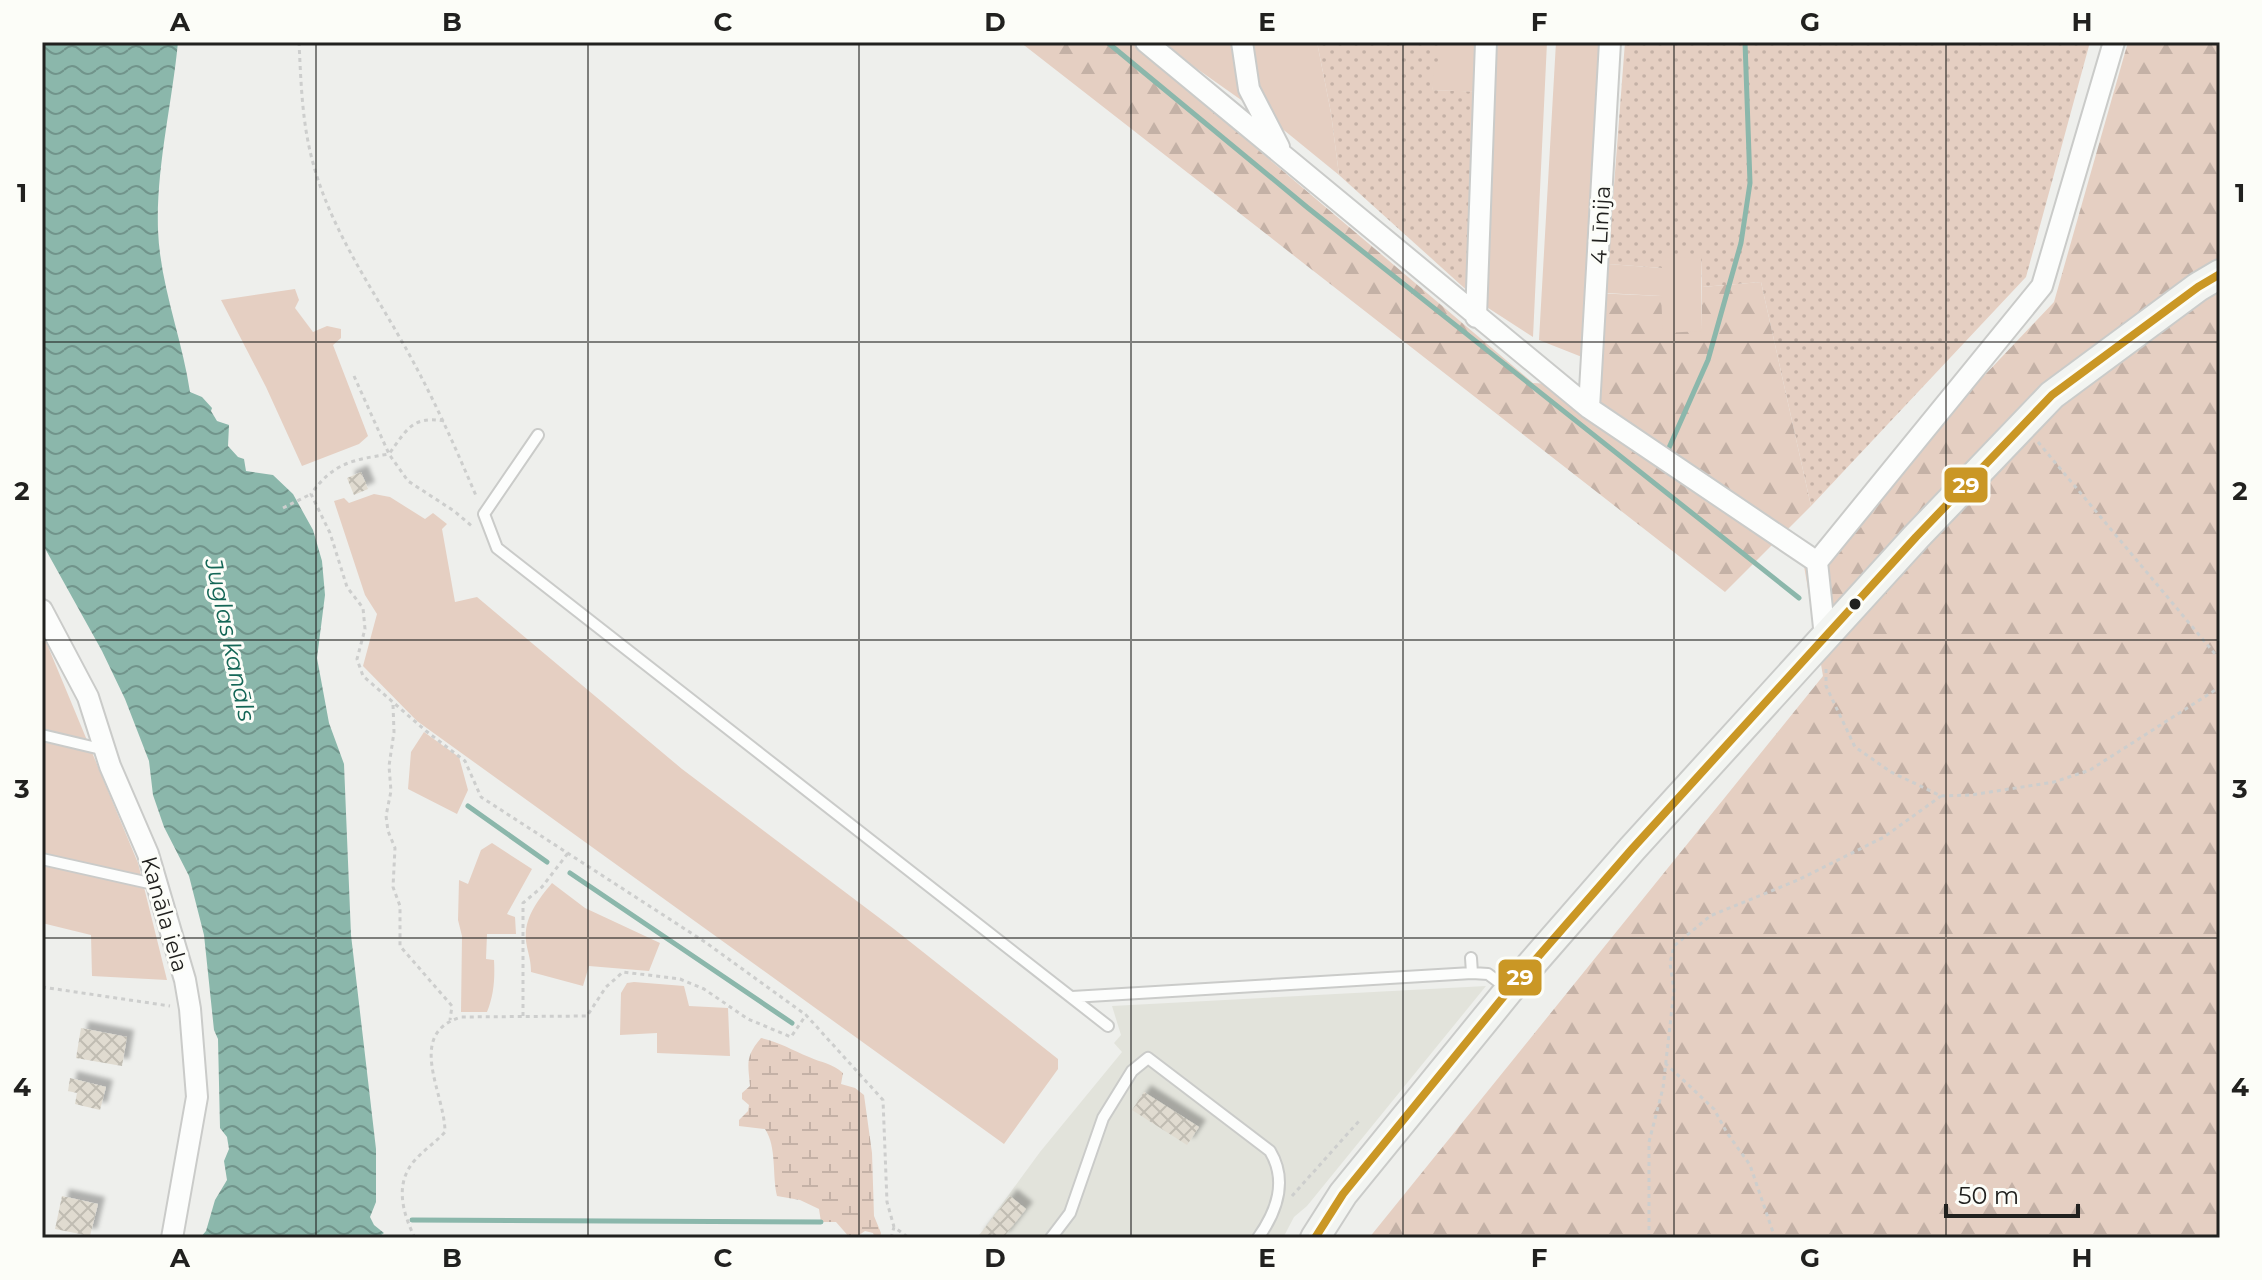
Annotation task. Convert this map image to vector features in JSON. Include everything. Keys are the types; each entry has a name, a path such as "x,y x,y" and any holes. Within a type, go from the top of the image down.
{"main road":[{"path":"1315,1238 1343,1194 1509,990 1632,849 2024,424 2052,395 2220,274"}],"street":[{"path":"1146,42 1589,408 1817,562"},
{"path":"1242,42 1249,89 1283,154"},
{"path":"1476,317 1486,42"},
{"name":"4 Līnija","path":"1589,408 1610,42"},
{"path":"1825,637 1817,562 2042,286 2114,42"},
{"name":"Kanāla iela","path":"42,610 88,697 105,750 148,854 185,980 197,1097 172,1238"}],"lane":[{"path":"538,435 484,514 497,548 1108,1026"},
{"path":"42,735 105,750"},
{"path":"42,859 158,885"},
{"path":"1471,958 1472,973"},
{"path":"1072,997 1472,973 1488,974 1509,990"},
{"path":"1051,1238 1070,1213 1103,1118 1132,1071 1148,1058 1270,1151 1279,1166 1279,1193 1269,1222 1258,1238"}],"path":[{"path":"299,42 301,103 310,149 335,224 444,421 484,514"},
{"path":"354,376 389,454 408,481 463,519"},
{"path":"283,508 311,494 318,484 346,462 389,454 410,425 427,418 444,421"},
{"path":"2024,424 2220,660"},
{"path":"311,494 330,533 347,587 363,608 365,629 357,659 363,676 465,761 481,797 705,942 806,1015 883,1100 887,1202 894,1227 891,1238"},
{"path":"1825,637 1826,686 1855,747 1891,772 1941,796 1971,795 2054,782 2090,770 2220,687"},
{"path":"393,703 394,732 389,766 391,791 386,816 395,848 393,887 400,906 400,946 405,955 446,996 452,1006 450,1020"},
{"path":"1649,1238 1649,1142 1663,1088 1674,990 1670,963 1674,946 1710,916 1798,880 1884,837 1941,796"},
{"path":"523,1016 523,903 542,887 568,853"},
{"path":"415,1238 403,1210 402,1187 405,1173 445,1132 432,1073 432,1045 440,1026 450,1020 461,1017 587,1016 606,987 623,972 680,979 704,989 748,1019 791,1037 806,1015"},
{"path":"42,987 190,1009"},
{"path":"1665,1063 1714,1109 1750,1165 1775,1238"},
{"path":"1269,1222 1359,1121"},
{"path":"894,1227 909,1238"}],"shaded area":[{"path":"1486,986 1307,1206 1294,1217 1283,1238 977,1238 1040,1152 1122,1052 1114,1043 1121,1035 1112,1006"}],"green space":[{"path":"1020,42 1143,42 1164,70 1533,383 1584,386 1593,293 1661,296 1702,331 1702,287 1761,282 1811,506 1725,592"},
{"path":"1159,42 1317,42 1339,175 1285,131"},
{"path":"1317,42 1439,42 1439,63 1432,90 1490,92 1482,304 1339,175"},
{"path":"1439,42 1480,42 1479,92 1432,90 1434,67 1439,63"},
{"path":"1492,42 1547,42 1533,337 1482,304"},
{"path":"1556,42 1609,42 1587,359 1539,340"},
{"path":"1625,42 2090,42 2026,277 1811,506 1761,282 1702,287 1701,258 1662,268 1608,264"},
{"path":"2128,42 2220,42 2220,1238 1369,1238 1823,676 1804,566 2054,302"},
{"path":"1701,257 1702,331 1663,333 1661,296 1605,293 1608,264 1662,268 1664,258"},
{"path":"295,289 299,300 295,308 313,332 327,326 341,329 341,338 333,345 368,436 359,444 302,466 221,300"},
{"path":"374,494 390,497 425,519 433,513 447,524 442,529 455,602 477,597 682,769 894,929 1058,1059 1058,1069 1004,1144 417,721 363,666 377,614 365,595 334,501 344,498 349,503"},
{"path":"42,632 138,863 167,980 92,976 91,935 42,923"},
{"path":"424,732 459,757 468,790 457,814 408,789 411,752"},
{"path":"492,843 532,869 507,914 515,917 516,934 487,934 486,959 494,960 494,973 493,993 487,1012 461,1012 459,880 468,884 481,850"},
{"path":"552,883 585,908 660,943 649,971 589,966 583,986 531,972 526,938 528,920"},
{"path":"627,983 684,986 689,1006 728,1008 730,1056 657,1053 657,1033 620,1035 621,993"},
{"path":"761,1038 835,1067 843,1073 841,1084 855,1088 864,1095 872,1153 874,1216 880,1238 865,1231 850,1238 836,1222 821,1222 819,1209 800,1200 777,1196 769,1136 765,1129 739,1126 739,1120 748,1111 749,1105 742,1099 742,1093 750,1086 750,1055"}],"water":[{"name":"Juglas kanāls","path":"42,42 178,42 162,159 158,230 163,271 190,392 202,397 212,408 217,421 229,425 228,446 244,459 246,471 273,475 293,494 313,530 322,561 325,595 317,658 329,723 344,764 351,935 376,1149 376,1202 370,1217 384,1233 377,1238 200,1238 206,1231 215,1200 227,1180 224,1161 229,1149 227,1137 220,1128 218,1039 214,1030 204,935 189,876 164,827 153,795 149,761 125,699 42,543"}],"building":[{"path":"361,472 368,489 354,495 347,478"},
{"path":"81,1028 127,1037 122,1066 76,1058"},
{"path":"70,1078 106,1087 100,1110 75,1104 77,1093 68,1091"},
{"path":"1144,1092 1199,1127 1187,1145 1132,1110"},
{"path":"62,1196 98,1204 90,1236 55,1229"},
{"path":"1010,1196 1026,1209 1003,1238 977,1238"}],"waterway":[{"path":"1107,42 1308,208 1799,598"},
{"path":"1672,453 1668,450 1708,360 1741,243 1750,183 1745,42"},
{"path":"468,806 547,862"},
{"path":"570,873 792,1023"},
{"path":"412,1220 821,1222"}],"transit line":[{"name":"29","path":"1315,1238 1343,1194 1509,990 1632,849 1916,537 2052,395 2220,274"}]}
